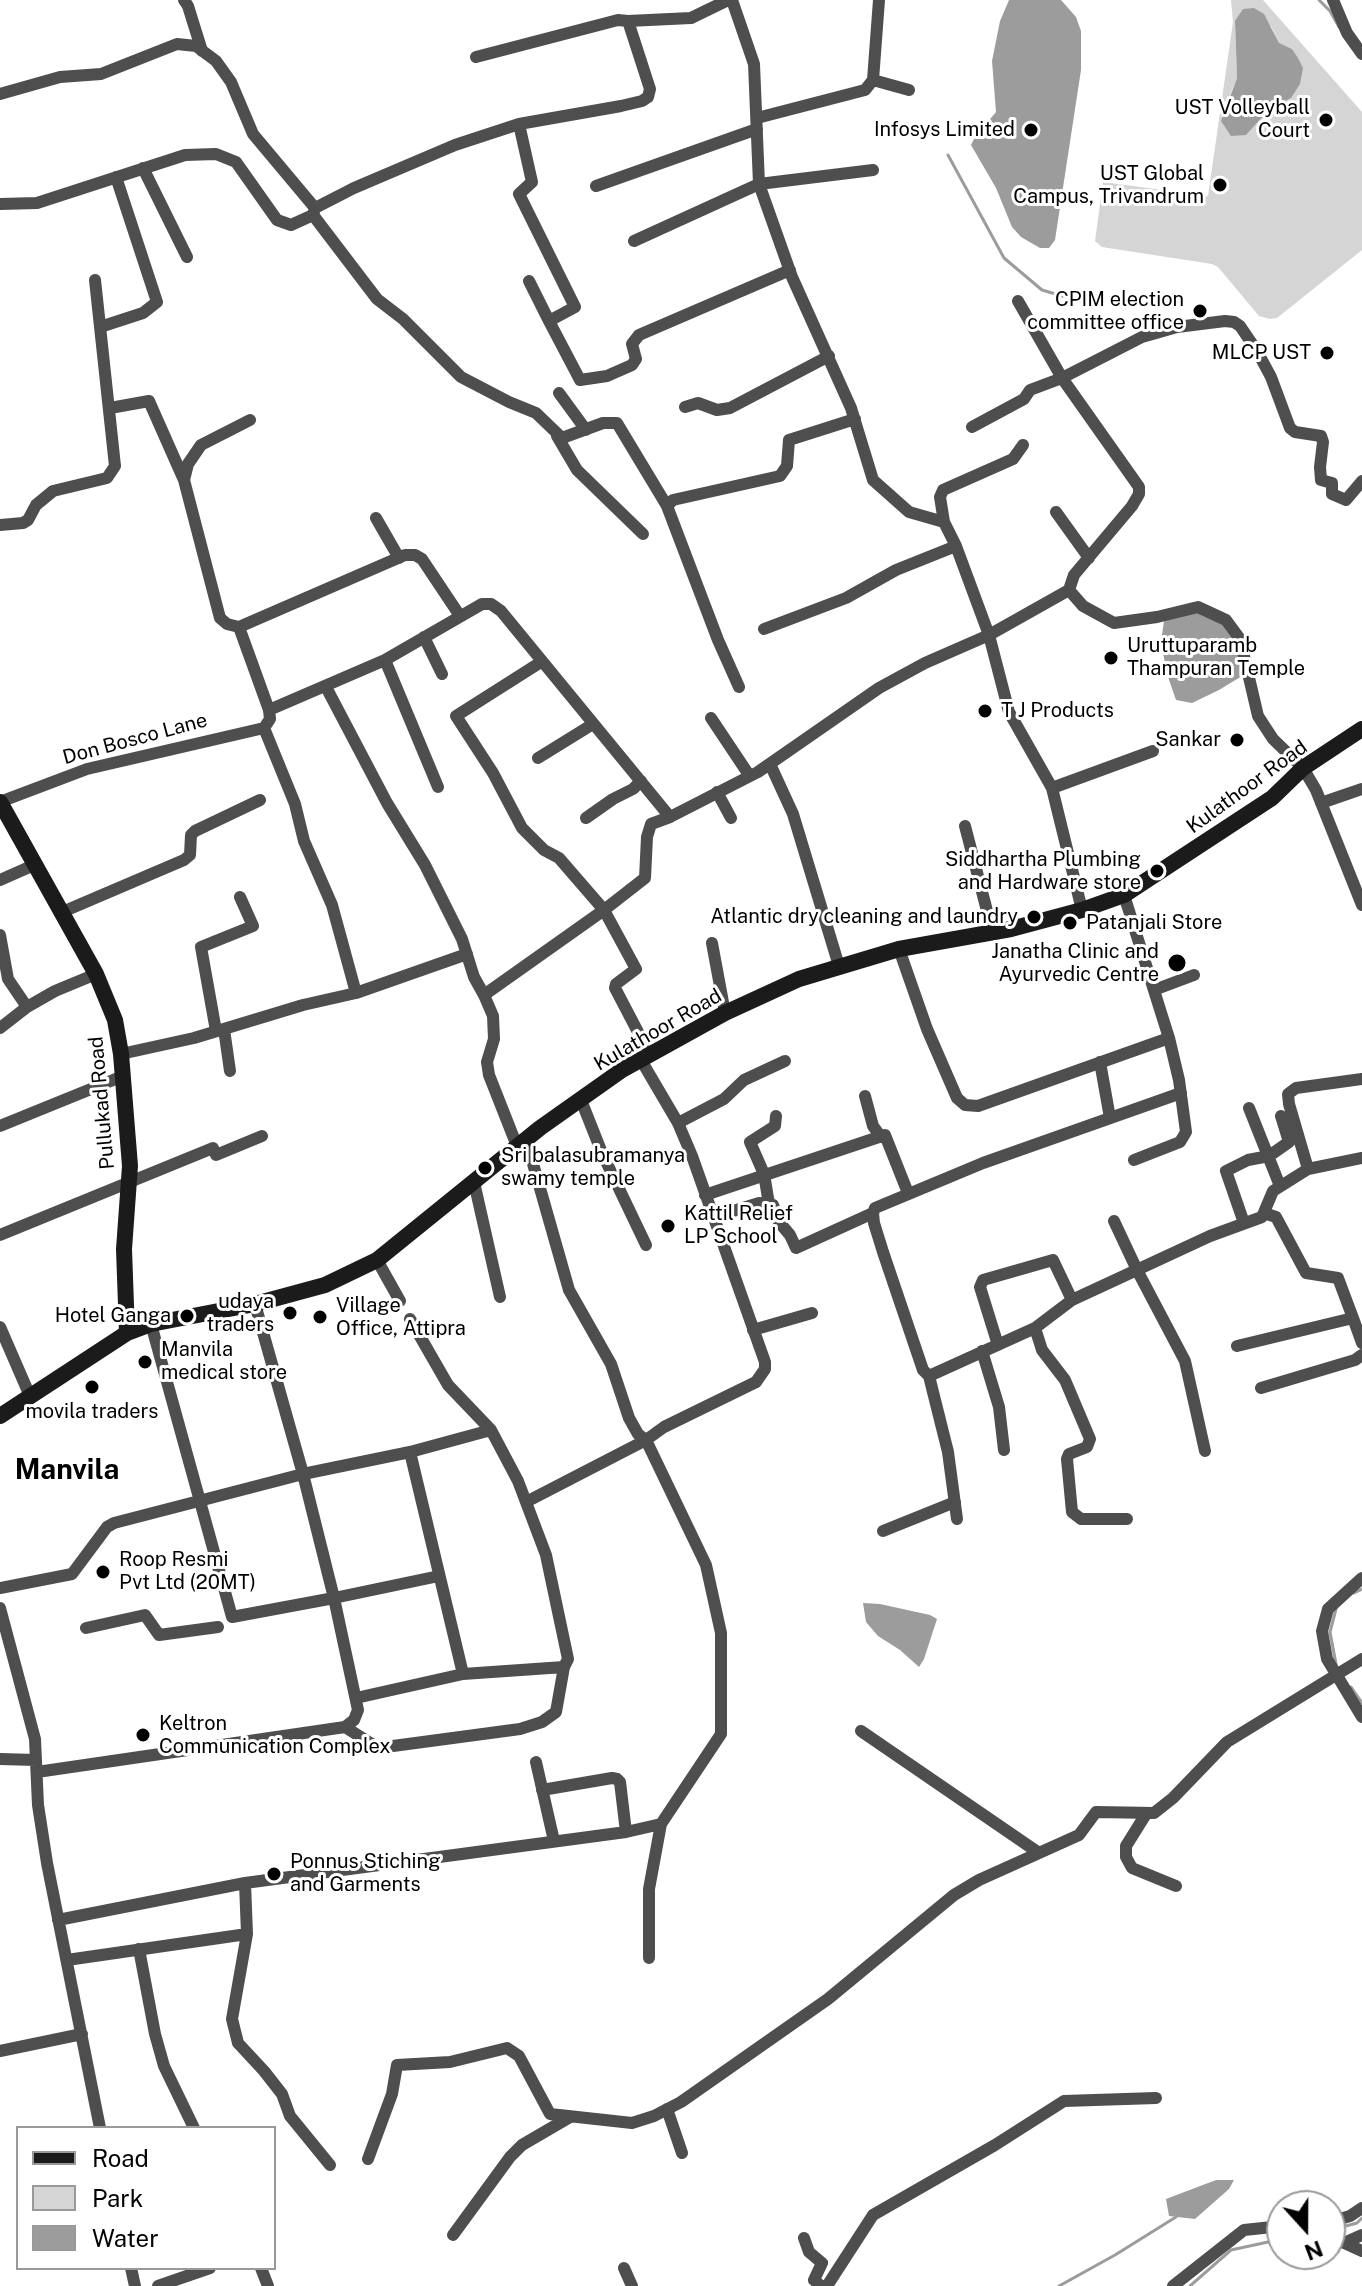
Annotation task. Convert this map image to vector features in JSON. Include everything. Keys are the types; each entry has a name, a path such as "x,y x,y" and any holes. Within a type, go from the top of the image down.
{"main road":[{"name":"Kulathoor Road","path":"0,1416 127,1333 151,1324 255,1304 325,1285 377,1260 522,1142 622,1070 725,1013 799,979 839,966 899,949 993,934 1124,895 1272,798 1303,768 1362,729"},
{"name":"Pullukad Road","path":"0,802 96,974 115,1020 121,1054 130,1166 124,1249 127,1333"}],"street":[{"path":"184,0 202,51"},
{"path":"476,57 618,20 691,18 730,0 754,64 759,184 790,270 855,419 873,480 909,512 944,522"},
{"path":"596,186 757,123 865,90 873,80 879,0"},
{"path":"1333,0 1347,33 1362,54"},
{"path":"0,204 37,203 185,155 216,154 229,157 242,169 282,224 291,225 354,188 419,160 519,124 642,101 648,97 650,89 628,21"},
{"path":"0,94 60,77 101,74 177,44 196,46 216,61 231,82 253,134 377,299 403,319 461,377 536,413 551,425 577,470 643,534"},
{"path":"873,80 909,90"},
{"path":"519,124 532,182 519,194 575,307 549,321"},
{"path":"143,168 187,257"},
{"path":"634,241 759,184 873,170"},
{"path":"100,327 143,313 157,302 116,177"},
{"path":"529,281 580,380 607,376 632,365 636,359 632,344 639,335 790,270"},
{"path":"0,525 28,520 36,505 53,491 100,480 112,473 116,460 95,280"},
{"path":"484,995 645,878 647,837 651,824 770,764 879,688 925,663 989,635 1069,590 1074,575 1132,506 1139,494 1139,487 1062,378 1018,301"},
{"path":"972,427 1024,399 1027,392 1062,378 1142,337 1177,327 1234,322 1257,351 1290,428 1295,432 1321,436 1321,480 1332,483 1332,494 1346,500 1362,481"},
{"path":"685,407 698,403 722,410 829,356"},
{"path":"559,393 586,430"},
{"path":"110,408 149,401 184,480 220,618 227,624 239,627 399,558 415,555 422,559 460,616"},
{"path":"667,506 673,500 780,476 787,466 789,440 855,419"},
{"path":"184,480 188,464 201,445 250,420"},
{"path":"557,436 568,437 610,421 617,423 667,506 739,687"},
{"path":"1023,445 1013,459 943,490 940,497 944,522 989,635 1009,712 1052,788 1082,910"},
{"path":"1056,512 1089,558"},
{"path":"376,518 399,558"},
{"path":"764,629 846,598 896,570 956,546"},
{"path":"1069,590 1083,606 1114,623 1198,607 1226,620 1240,639 1258,716 1273,739 1303,768 1321,803 1362,905"},
{"path":"269,710 385,660 482,604 491,604 501,611 670,817"},
{"path":"239,627 269,710 270,719 264,728 295,804 304,841 332,905 356,993"},
{"path":"424,637 442,674"},
{"path":"385,660 438,787"},
{"path":"526,1502 646,1440 664,1427 756,1382 765,1369 714,1217 678,1123 615,988 636,969 604,910 559,858 544,850 522,828 493,773 456,716 541,662"},
{"path":"326,687 387,803 425,865 467,954 493,1016 494,1039 487,1062 489,1075 522,1142 569,1290 611,1364 629,1418 638,1434 646,1440 706,1565 721,1633 721,1734 661,1824 649,1889 649,1958"},
{"path":"711,718 749,775"},
{"path":"538,758 593,724"},
{"name":"Don Bosco Lane","path":"0,802 87,769 264,728"},
{"path":"1052,788 1153,751"},
{"path":"770,764 793,814 839,966"},
{"path":"586,818 641,781"},
{"path":"1321,803 1362,789"},
{"path":"717,792 731,818"},
{"path":"60,913 184,860 190,855 191,835 195,831 260,800"},
{"path":"965,826 993,934"},
{"path":"0,880 34,865"},
{"path":"1124,895 1169,1038 1186,1132 1174,1145 1134,1160"},
{"path":"230,1071 201,947 253,926 240,897"},
{"path":"0,935 8,979 27,1007"},
{"path":"712,943 725,1013"},
{"path":"899,949 927,1029 957,1098 965,1105 978,1106 1169,1038"},
{"path":"121,1054 356,993 467,954"},
{"path":"0,1028 55,991 96,974"},
{"path":"1154,990 1194,975"},
{"path":"678,1123 724,1099 744,1080 785,1061"},
{"path":"1100,1062 1110,1118"},
{"path":"0,1126 123,1076"},
{"path":"1308,1169 1288,1094 1296,1088 1362,1079"},
{"path":"714,1217 759,1203 773,1205 779,1222 796,1248 873,1213 882,1204 908,1193 1181,1093"},
{"path":"865,1096 873,1126 881,1137"},
{"path":"581,1100 602,1153 646,1245"},
{"path":"1249,1108 1280,1186"},
{"path":"769,1204 764,1174 750,1142 775,1126 776,1116"},
{"path":"1244,1223 1226,1171 1248,1160 1269,1156 1289,1142 1281,1116"},
{"path":"705,1195 885,1135 908,1193"},
{"path":"0,1235 213,1148 216,1155 262,1136"},
{"path":"929,1376 1035,1328 1072,1300 1210,1236 1262,1217 1269,1196 1308,1169 1362,1158"},
{"path":"474,1182 500,1297"},
{"path":"873,1213 923,1370 929,1376 948,1452 957,1519"},
{"path":"1264,1213 1276,1217 1306,1273 1338,1278 1362,1343"},
{"path":"1114,1221 1185,1361 1205,1451"},
{"path":"998,1345 980,1287 983,1280 1050,1259 1056,1263 1072,1300"},
{"path":"377,1260 400,1301"},
{"path":"0,1759 36,1766 345,1727 354,1720 358,1710 334,1598 255,1304"},
{"path":"753,1330 812,1313"},
{"path":"1237,1346 1353,1318"},
{"path":"345,1727 378,1748 520,1729 542,1722 556,1712 568,1659 546,1555 526,1502 491,1430 448,1385 410,1319"},
{"path":"151,1324 232,1617 439,1576"},
{"path":"0,1327 30,1396"},
{"path":"1035,1328 1042,1350 1065,1380 1090,1439 1087,1447 1069,1454 1067,1459 1072,1512 1081,1519 1127,1519"},
{"path":"982,1351 999,1407 1004,1450"},
{"path":"1261,1388 1355,1360 1362,1355"},
{"path":"0,1588 72,1574 107,1527 114,1523 491,1430"},
{"path":"410,1452 463,1674"},
{"path":"883,1531 955,1502"},
{"path":"1362,1578 1328,1609 1322,1631 1327,1659 1362,1717"},
{"path":"0,1608 35,1739 42,1832 100,2126"},
{"path":"86,1628 145,1615 159,1635 218,1627"},
{"path":"368,2159 392,2094 397,2065 450,2062 507,2048 519,2056 550,2114 632,2123 681,2102 828,1999 954,1895 979,1880 1079,1835 1096,1812 1154,1813 1173,1798 1227,1742 1362,1659"},
{"path":"356,1698 463,1674 564,1667"},
{"path":"861,1731 1039,1853"},
{"path":"536,1762 554,1841"},
{"path":"542,1790 617,1779 620,1782 626,1832"},
{"path":"1146,1814 1126,1846 1126,1857 1132,1868 1176,1886"},
{"path":"58,1920 245,1883 626,1832 661,1824"},
{"path":"245,1883 247,1934 232,2019 238,2043 282,2094 297,2126 330,2165"},
{"path":"67,1960 247,1934"},
{"path":"139,1949 161,2056 193,2126"},
{"path":"0,2051 82,2034"},
{"path":"804,2238 809,2252 822,2263 814,2280 824,2286 873,2215 995,2145 1064,2101 1156,2098"},
{"path":"667,2109 682,2153"},
{"path":"453,2235 516,2151 570,2117"},
{"path":"1346,2223 1362,2208"},
{"path":"1173,2286 1244,2230 1266,2228"},
{"path":"624,2268 632,2286"},
{"path":"158,2286 204,2270"}],"green space":[{"path":"1231,0 1263,0 1362,112 1362,250 1277,318 1270,319 1259,316 1218,267 1212,264 1102,247 1095,241 1103,182 1208,196 1233,22","holes":["1235,21 1271,26 1279,44 1292,49 1291,98 1269,110 1246,135 1223,112 1237,78"]}],"water":[{"name":"Infosys Limited","path":"1009,0 1061,0 1076,17 1081,31 1081,70 1055,240 1049,248 1040,248 1021,237 1012,227 996,188 971,145 996,112 992,61 1000,21"},
{"path":"1254,8 1264,14 1279,43 1292,49 1303,68 1300,84 1291,98 1269,110 1246,135 1231,136 1221,121 1237,78 1235,21 1243,9"},
{"path":"1199,612 1225,624 1240,646 1245,667 1242,676 1192,703 1176,700 1161,642 1164,621"},
{"path":"863,1603 880,1604 937,1619 919,1667 878,1636 866,1622"},
{"path":"1216,2180 1234,2180 1229,2189 1195,2219 1169,2216 1166,2199"}],"waterway":[{"path":"1319,0 1339,27"},
{"path":"948,155 1004,258 1042,290 1096,306"},
{"path":"1354,1593 1362,1589"},
{"path":"1336,1609 1330,1632 1336,1664"},
{"path":"1351,1687 1362,1703"},
{"path":"1059,2286 1176,2217"},
{"path":"1346,2226 1362,2218"},
{"path":"1190,2286 1231,2250 1266,2242"}],"place":[{"name":"UST Volleyball Court","path":"1326,120"},
{"name":"Infosys Limited","path":"1031,130"},
{"name":"UST Global Campus, Trivandrum","path":"1220,185"},
{"name":"CPIM election committee office","path":"1200,311"},
{"name":"MLCP UST","path":"1327,353"},
{"name":"Uruttuparamb Thampuran Temple","path":"1111,658"},
{"name":"T J Products","path":"985,711"},
{"name":"Sankar","path":"1237,740"},
{"name":"Siddhartha Plumbing and Hardware store","path":"1157,871"},
{"name":"Atlantic dry cleaning and laundry","path":"1034,917"},
{"name":"Patanjali Store","path":"1070,923"},
{"name":"Janatha Clinic and Ayurvedic Centre","path":"1177,963"},
{"name":"Sri balasubramanya swamy temple","path":"485,1168"},
{"name":"Kattil Relief LP School","path":"668,1226"},
{"name":"udaya traders","path":"290,1313"},
{"name":"Hotel Ganga","path":"187,1316"},
{"name":"Village Office, Attipra","path":"320,1317"},
{"name":"Manvila medical store","path":"145,1362"},
{"name":"movila traders","path":"92,1387"},
{"name":"Roop Resmi Pvt Ltd (20MT)","path":"103,1572"},
{"name":"Keltron Communication Complex","path":"143,1735"},
{"name":"Ponnus Stiching and Garments","path":"274,1874"}],"district":[{"name":"Manvila","path":"67,1470"}]}
